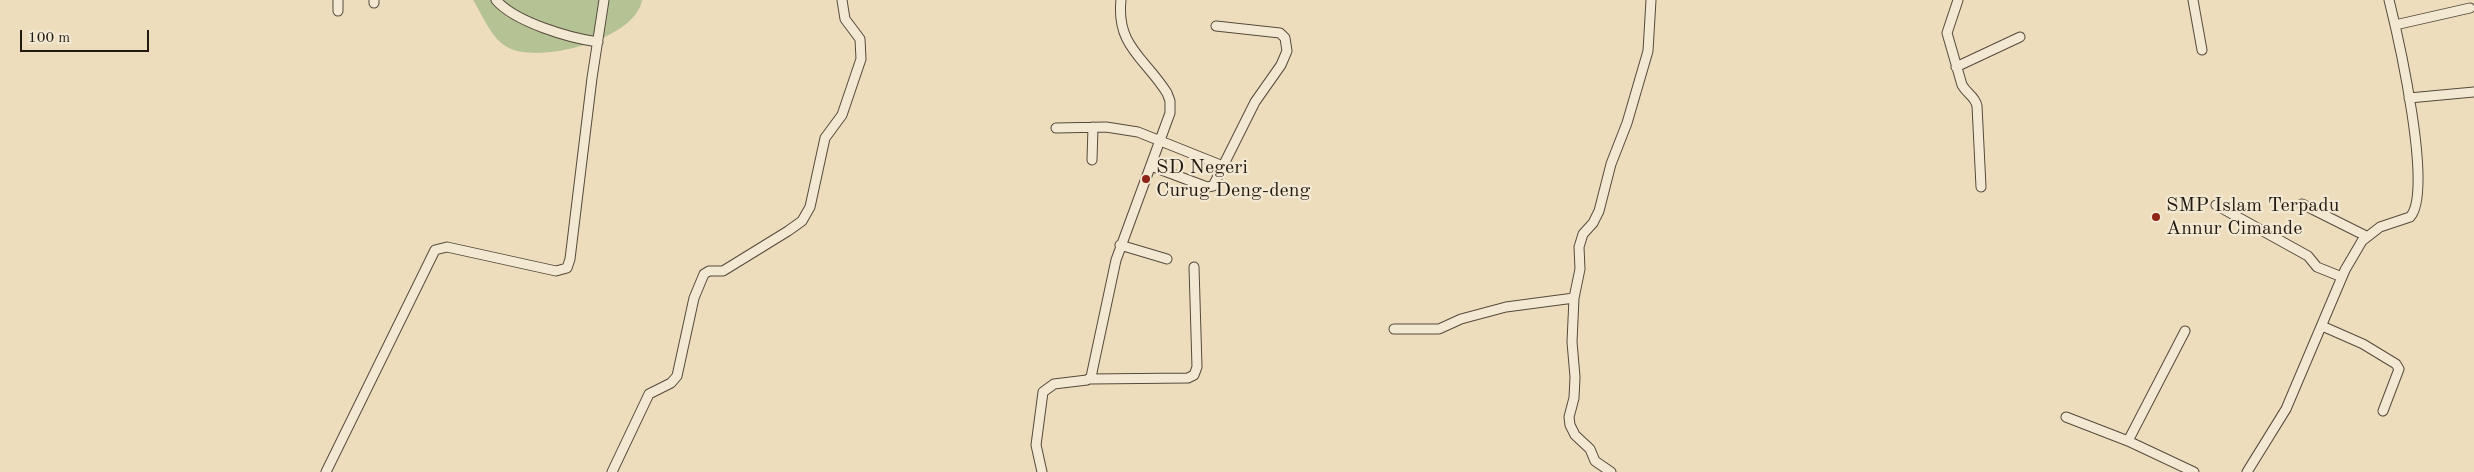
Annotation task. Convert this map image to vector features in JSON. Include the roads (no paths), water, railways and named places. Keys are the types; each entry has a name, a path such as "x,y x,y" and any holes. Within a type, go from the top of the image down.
{"street":[{"path":"338,0 338,11"},
{"path":"496,0 511,12 570,38 598,42"},
{"path":"326,472 416,284 437,248 448,246 556,271 563,271 567,268 570,259 604,0"},
{"path":"612,472 649,394 671,383 677,376 694,298 704,274 709,271 723,271 795,226 808,212 816,187 826,138 842,115 862,59 860,38 845,20 842,0"},
{"path":"1090,379 1107,294 1120,245 1170,114 1170,101 1160,82 1124,35 1120,20 1121,0"},
{"path":"1611,472 1595,461 1590,448 1575,435 1570,425 1569,417 1574,398 1575,377 1572,342 1574,298 1580,269 1579,248 1583,234 1593,223 1599,211 1611,164 1627,122 1648,50 1651,0"},
{"path":"1958,0 1947,33 1964,90 1974,97 1977,106 1981,187"},
{"path":"2193,0 2202,50"},
{"path":"2247,472 2286,409 2342,277 2366,236 2380,227 2410,217 2415,212 2418,204 2419,179 2409,98 2389,0"},
{"path":"2395,25 2470,8"},
{"path":"1151,166 1207,187 1213,186 1255,102 1281,65 1287,51 1285,38 1280,33 1216,26"},
{"path":"1956,66 2020,37"},
{"path":"2409,98 2474,92"},
{"path":"1092,160 1093,127"},
{"path":"1056,128 1093,127 1138,132 1223,166"},
{"path":"2302,204 2366,236"},
{"path":"2216,205 2308,256 2317,267 2342,277"},
{"path":"1120,245 1167,260"},
{"path":"1042,472 1036,445 1043,392 1054,384 1090,379 1188,378 1194,375 1196,367 1194,267"},
{"path":"1394,329 1439,330 1462,319 1506,307 1574,298"},
{"path":"2322,326 2363,344 2398,366 2399,369 2383,411"},
{"path":"2128,441 2185,331"},
{"path":"2066,417 2128,441 2194,472"}],"place":[{"name":"SD Negeri Curug Deng-deng","path":"1146,179"},
{"name":"SMP Islam Terpadu Annur Cimande","path":"2156,217"}]}
